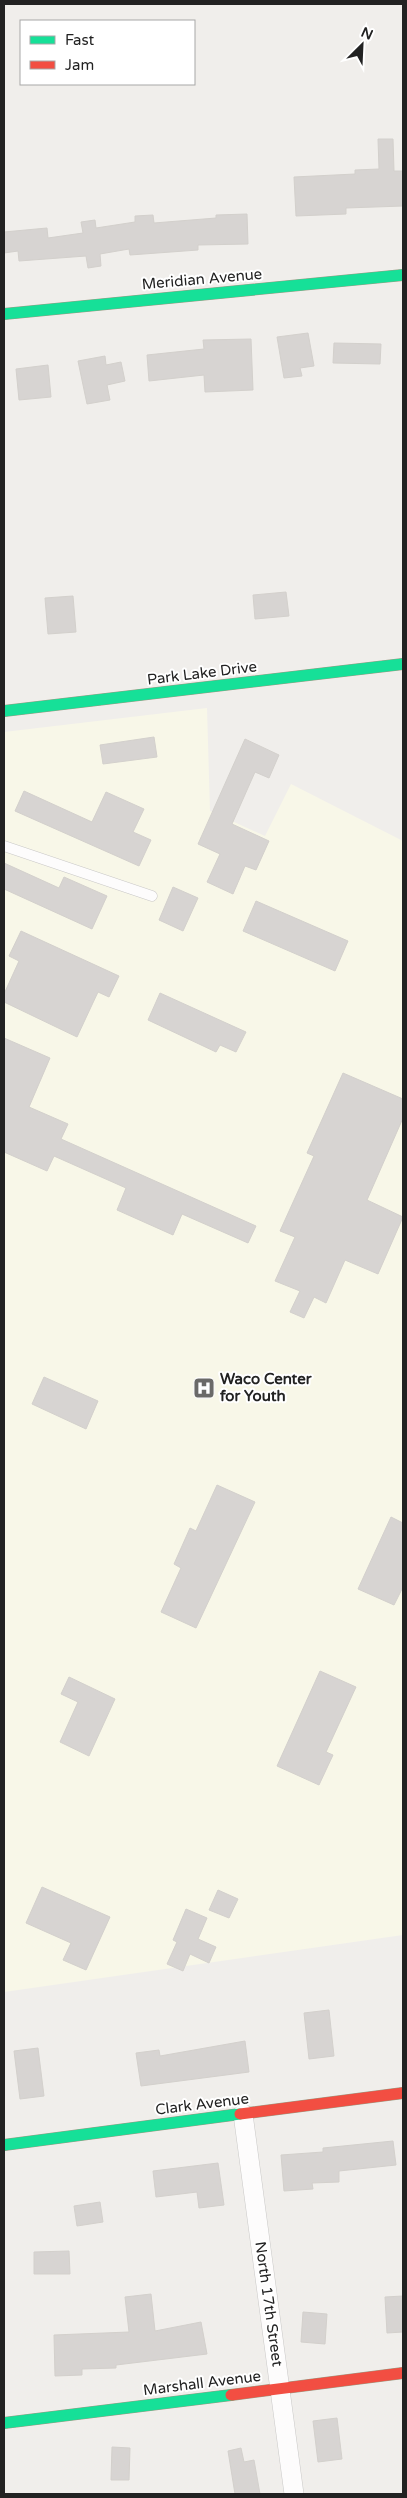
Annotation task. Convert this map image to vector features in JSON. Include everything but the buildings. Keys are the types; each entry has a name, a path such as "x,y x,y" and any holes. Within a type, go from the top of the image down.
{"street":[{"name":"Meridian Avenue","path":"4,314 403,275"},
{"name":"Park Lake Drive","path":"4,711 403,664"},
{"name":"Clark Avenue","path":"4,2145 403,2093"},
{"name":"North 17th Street","path":"242,2114 294,2494"},
{"name":"Marshall Avenue","path":"4,2423 403,2373"}],"lane":[{"path":"4,846 152,896"}],"shaded area":[{"name":"Waco Center for Youth","path":"207,708 210,811 265,836 291,784 403,841 403,1935 4,1992 4,732"}],"traffic: fast":[{"path":"4,314 403,275"},
{"path":"4,711 403,664"},
{"path":"4,2145 240,2114"},
{"path":"4,2423 231,2395"}],"traffic: jam":[{"path":"240,2114 403,2093"},
{"path":"231,2395 403,2373"}],"place":[{"name":"Waco Center for Youth","path":"204,1388"}]}
